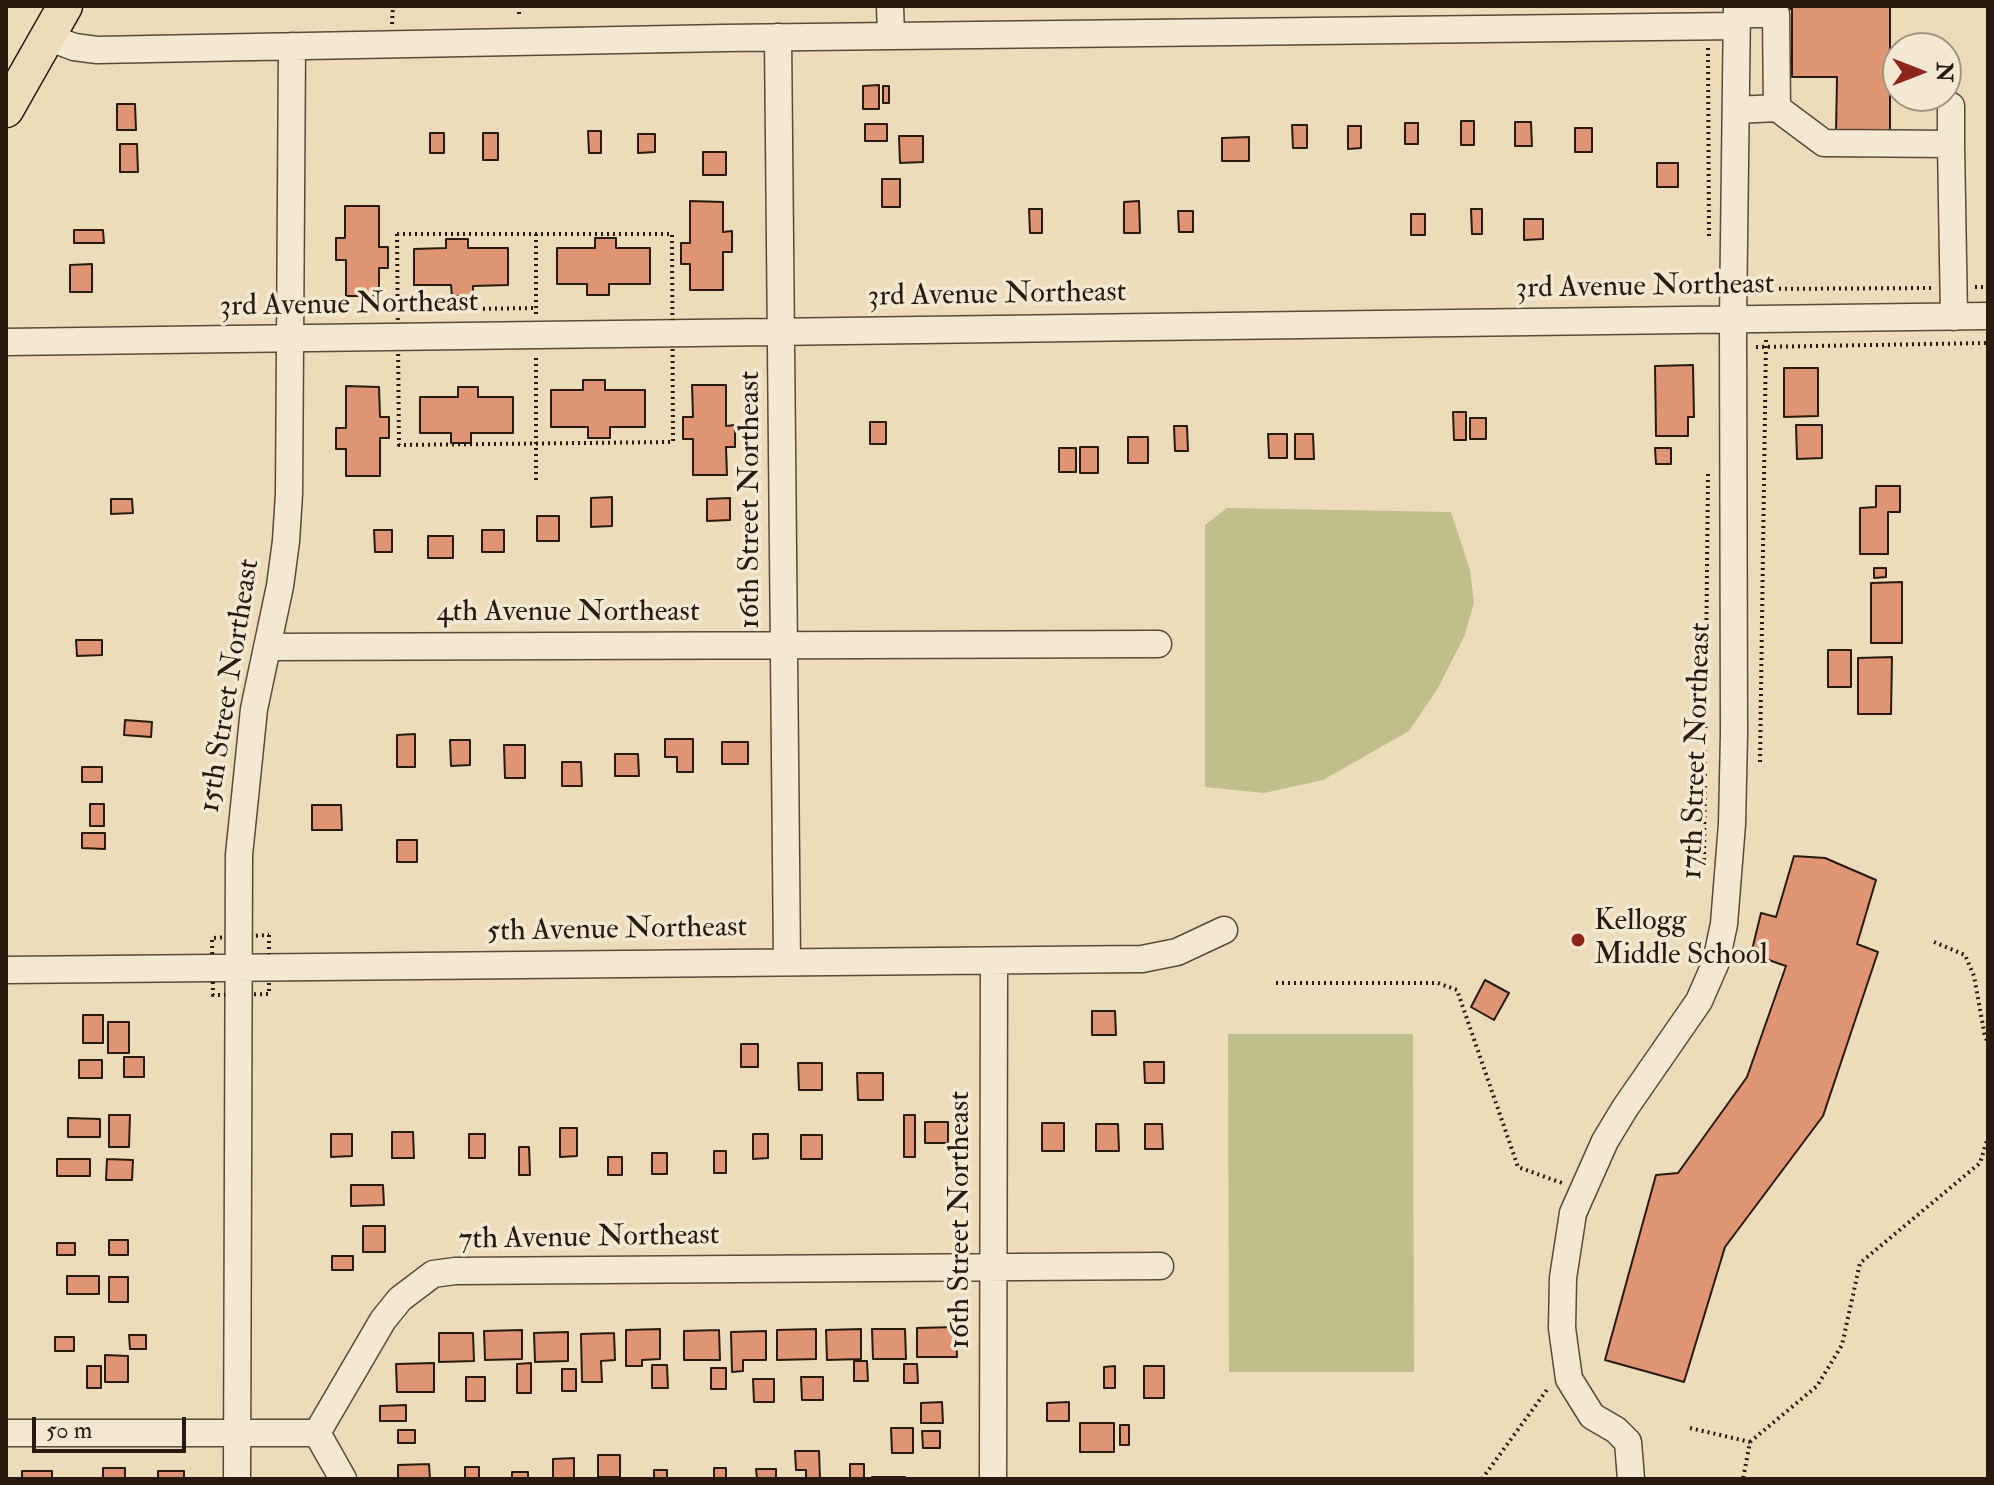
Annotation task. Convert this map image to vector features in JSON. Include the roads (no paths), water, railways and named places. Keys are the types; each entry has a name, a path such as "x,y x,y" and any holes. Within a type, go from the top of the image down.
{"main road":[{"path":"6,110 65,6"}],"street":[{"path":"890,6 891,36"},
{"path":"48,37 74,47 97,50 891,36 1776,14 1777,108"},
{"name":"17th Street Northeast","path":"1631,1479 1628,1442 1616,1430 1592,1416 1569,1379 1562,1328 1563,1278 1573,1213 1605,1141 1699,1001 1716,962 1724,924 1734,734 1733,319 1737,15"},
{"name":"16th Street Northeast","path":"778,37 787,961"},
{"name":"15th Street Northeast","path":"237,1479 241,817 254,709 280,586 286,541 289,494 292,46"},
{"path":"1736,110 1777,108 1824,143 1951,144"},
{"path":"1951,112 1954,317"},
{"name":"3rd Avenue Northeast","path":"6,342 1988,316"},
{"name":"4th Avenue Northeast","path":"267,647 1158,644"},
{"name":"5th Avenue Northeast","path":"6,970 787,961 994,962 1160,957 1224,930"},
{"name":"16th Street Northeast","path":"993,1479 994,962"},
{"name":"7th Avenue Northeast","path":"317,1433 383,1320 400,1299 433,1274 455,1271 1160,1266"},
{"path":"6,1433 317,1433 343,1479"}],"place":[{"name":"Kellogg Middle School","path":"1578,940"}]}
